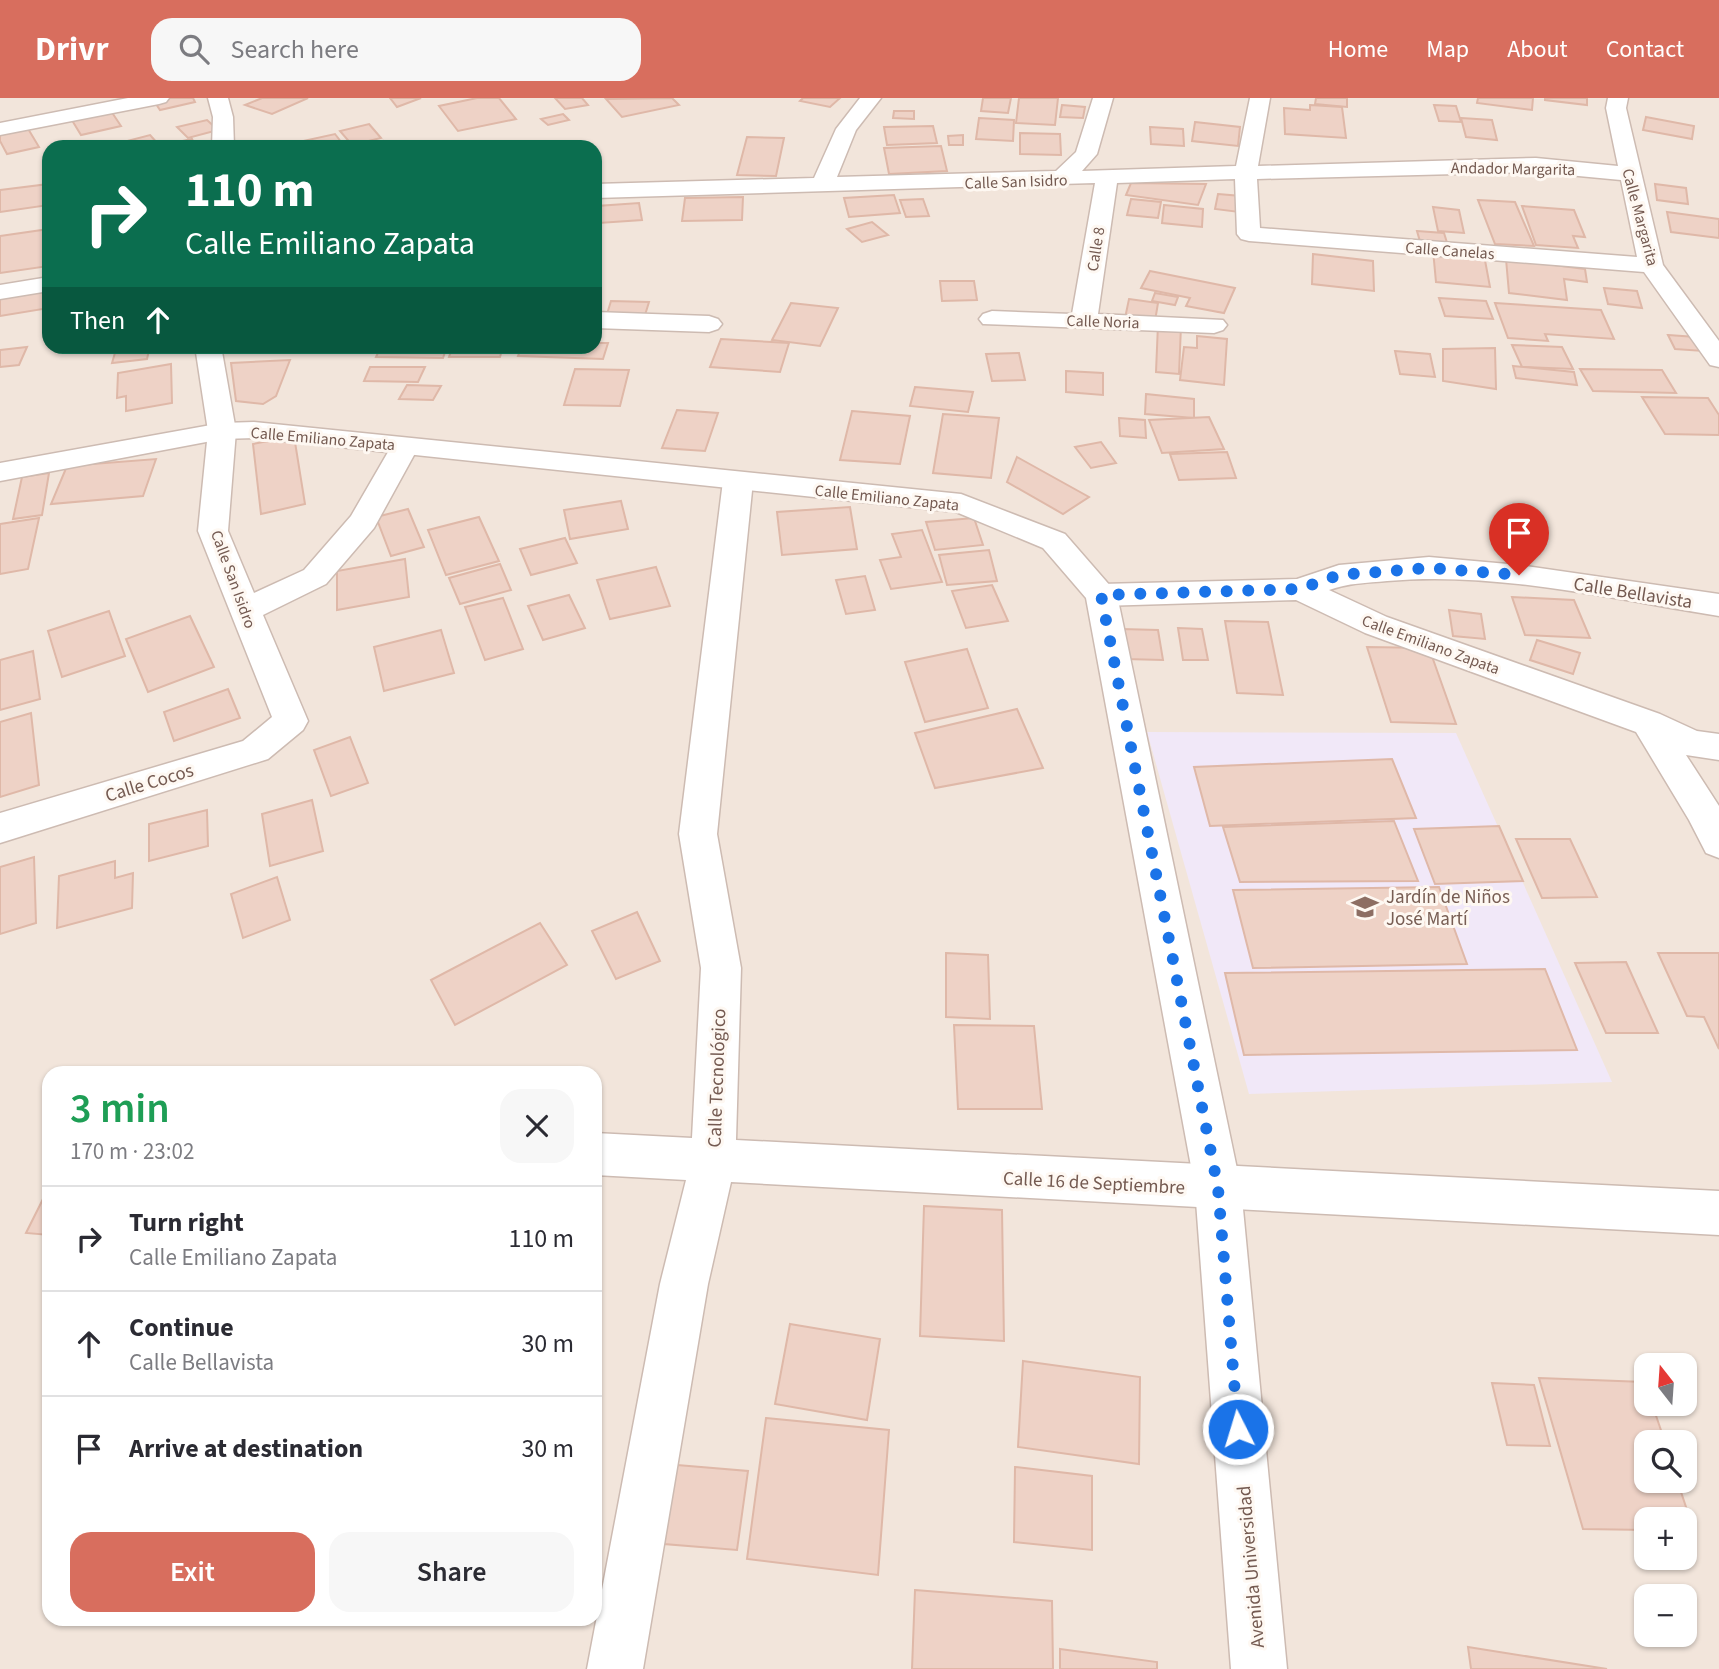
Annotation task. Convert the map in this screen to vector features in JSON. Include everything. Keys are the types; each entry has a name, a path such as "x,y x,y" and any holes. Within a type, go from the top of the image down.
{"street":[{"path":"0,129 159,98"},
{"path":"218,98 223,117 223,140"},
{"path":"822,186 846,129 871,98"},
{"path":"1061,179 1086,154 1104,98"},
{"path":"1246,172 1260,98"},
{"name":"Calle Margarita","path":"1618,98 1616,108 1651,265 1719,359"},
{"name":"Andador Margarita","path":"1437,167 1536,165 1630,174"},
{"name":"Calle San Isidro","path":"602,191 1437,167"},
{"name":"Calle Canelas","path":"1246,172 1249,234 1651,265"},
{"name":"Calle 8","path":"1084,320 1107,178"},
{"path":"0,292 42,285"},
{"name":"Calle Noria","path":"992,319 1214,325"},
{"path":"602,320 709,324"},
{"name":"Calle San Isidro","path":"209,354 222,431 213,531 291,721"},
{"name":"Calle Emiliano Zapata","path":"0,472 222,431 254,430 961,503 1054,541 1101,595 1300,589 1376,625 1648,723 1691,743 1719,747"},
{"path":"244,611 315,577 363,521 405,446"},
{"name":"Calle Tecnológico","path":"615,1669 684,1284 713,1162 721,968 698,834 737,481"},
{"name":"Calle Bellavista","path":"1300,589 1339,575 1429,568 1519,575 1719,605"},
{"name":"Avenida Universidad","path":"1101,595 1218,1188 1259,1669"},
{"name":"Calle Cocos","path":"0,828 255,750 291,721"},
{"path":"1648,723 1719,843"},
{"name":"Calle 16 de Septiembre","path":"602,1154 1719,1213"}],"shaded area":[{"path":"0,98 1719,98 1719,1669 0,1669"},
{"name":"Jardín de Niños José Martí","path":"1147,732 1456,733 1612,1082 1249,1094"}],"building":[{"path":"193,98 195,102 160,110 154,101"},
{"path":"262,98 308,98 272,114 245,105"},
{"path":"390,98 421,98 397,107"},
{"path":"477,98 499,98 516,119 458,131 439,106"},
{"path":"555,98 582,98 588,105 565,109"},
{"path":"672,98 679,105 622,117 606,99"},
{"path":"803,98 840,98 830,107 800,101"},
{"path":"983,98 1011,98 1008,113 981,111"},
{"path":"1019,98 1058,98 1055,125 1016,123"},
{"path":"1316,98 1347,98 1347,107 1315,104"},
{"path":"1478,98 1533,98 1532,110 1477,103"},
{"path":"1587,98 1587,105 1545,100"},
{"path":"1062,105 1085,107 1083,118 1060,117"},
{"path":"1310,105 1342,107 1346,138 1285,134 1284,108 1310,110"},
{"path":"1434,105 1456,106 1461,122 1439,121"},
{"path":"109,108 121,126 81,135 70,117"},
{"path":"894,111 914,111 914,119 893,118"},
{"path":"563,114 569,120 548,125 541,119"},
{"path":"1646,117 1694,126 1692,139 1643,130"},
{"path":"979,118 1014,120 1013,141 976,139"},
{"path":"1461,118 1492,120 1497,140 1466,137"},
{"path":"207,120 218,130 188,138 177,127"},
{"path":"1195,122 1240,127 1238,146 1192,141"},
{"path":"369,124 381,138 348,140 340,131"},
{"path":"933,126 937,143 887,145 884,127"},
{"path":"27,127 39,147 7,154 0,141 0,133"},
{"path":"1150,127 1183,129 1184,146 1151,144"},
{"path":"1020,133 1060,134 1061,155 1020,154"},
{"path":"335,134 340,140 308,140"},
{"path":"150,135 154,140 131,140"},
{"path":"963,135 963,145 949,145 948,136"},
{"path":"747,137 784,138 776,176 737,175"},
{"path":"941,146 947,171 889,174 884,148"},
{"path":"1131,183 1206,184 1198,205 1126,195"},
{"path":"1655,184 1686,188 1688,204 1657,200"},
{"path":"42,185 42,206 0,212 0,190"},
{"path":"1218,194 1241,196 1239,212 1215,209"},
{"path":"894,195 900,213 849,217 844,198"},
{"path":"743,197 742,220 682,221 685,198"},
{"path":"923,199 929,216 906,217 900,200"},
{"path":"1131,199 1161,202 1158,218 1127,215"},
{"path":"1478,200 1515,202 1534,246 1495,244"},
{"path":"639,203 642,220 602,223 602,206"},
{"path":"1164,205 1203,209 1202,227 1162,223"},
{"path":"1522,206 1574,210 1585,237 1573,236 1578,248 1536,245"},
{"path":"1433,207 1459,210 1464,233 1438,231"},
{"path":"1667,212 1719,219 1719,238 1671,232"},
{"path":"872,222 888,235 862,242 847,229"},
{"path":"42,230 42,267 0,273 0,236"},
{"path":"1417,231 1444,233 1448,246 1421,245"},
{"path":"1433,250 1484,255 1490,287 1436,282"},
{"path":"1313,254 1373,261 1374,291 1312,284"},
{"path":"1506,259 1585,269 1587,282 1564,279 1567,300 1509,293"},
{"path":"1150,271 1235,288 1224,313 1186,306 1190,298 1141,288"},
{"path":"940,281 974,281 977,300 942,301"},
{"path":"42,287 42,309 0,316 0,293"},
{"path":"1604,288 1637,291 1642,308 1608,304"},
{"path":"1155,293 1178,297 1175,305 1152,301"},
{"path":"1439,298 1486,301 1493,319 1445,316"},
{"path":"1129,299 1158,303 1155,321 1125,318"},
{"path":"611,301 649,302 645,315 607,314"},
{"path":"791,303 838,308 820,346 772,340"},
{"path":"1495,303 1601,310 1614,339 1545,334 1548,341 1508,338"},
{"path":"1158,324 1181,326 1179,374 1156,372"},
{"path":"1668,335 1696,337 1703,351 1675,349"},
{"path":"1197,336 1227,339 1224,385 1180,380 1184,347 1197,348"},
{"path":"721,339 789,343 780,372 710,367"},
{"path":"602,343 608,343 603,359 518,356 602,354"},
{"path":"1512,345 1562,347 1573,369 1522,367"},
{"path":"27,347 19,365 0,367 0,350"},
{"path":"1495,348 1496,389 1443,381 1443,349"},
{"path":"1395,351 1430,354 1435,377 1400,374"},
{"path":"1019,353 1025,380 992,381 986,354"},
{"path":"115,354 148,354 147,359 112,363"},
{"path":"377,354 444,354 443,358 376,357"},
{"path":"450,354 501,354 500,357 449,357"},
{"path":"290,360 276,396 263,404 236,401 231,363"},
{"path":"171,364 172,403 126,411 126,396 117,398 118,373"},
{"path":"1513,366 1574,372 1577,385 1516,378"},
{"path":"370,367 425,367 418,382 364,381"},
{"path":"575,369 629,370 620,406 564,405"},
{"path":"1580,369 1662,370 1676,393 1593,391"},
{"path":"1066,371 1103,373 1103,395 1066,392"},
{"path":"407,385 441,386 433,400 399,399"},
{"path":"915,387 973,392 968,412 910,406"},
{"path":"1146,394 1194,399 1194,418 1145,414"},
{"path":"1642,397 1708,398 1719,415 1719,435 1665,434"},
{"path":"677,410 718,413 705,451 662,448"},
{"path":"852,411 910,416 900,464 840,460"},
{"path":"943,414 999,418 991,478 933,473"},
{"path":"1209,417 1224,449 1162,453 1149,420"},
{"path":"1119,418 1145,420 1146,438 1120,436"},
{"path":"294,436 305,504 261,514 253,444"},
{"path":"1101,442 1116,463 1091,468 1075,447"},
{"path":"1227,452 1236,478 1179,480 1170,454"},
{"path":"1017,457 1089,497 1063,514 1007,482"},
{"path":"156,459 143,496 51,504 67,466"},
{"path":"49,473 42,515 13,519 22,477"},
{"path":"621,501 628,529 570,539 564,510"},
{"path":"850,507 857,549 782,555 777,512"},
{"path":"408,509 424,547 391,556 376,517"},
{"path":"479,517 499,561 446,575 428,530"},
{"path":"39,518 28,569 0,574 0,524"},
{"path":"974,518 983,545 935,550 926,522"},
{"path":"922,530 942,582 891,589 880,560 901,557 892,534"},
{"path":"565,538 577,563 531,575 520,549"},
{"path":"989,550 997,581 947,585 939,555"},
{"path":"405,559 409,597 337,610 337,571"},
{"path":"500,564 511,590 460,604 449,578"},
{"path":"656,567 670,606 610,619 597,580"},
{"path":"865,576 875,610 846,614 836,580"},
{"path":"992,585 1008,621 966,628 952,591"},
{"path":"569,595 585,628 543,640 528,606"},
{"path":"1512,597 1574,600 1590,638 1525,635"},
{"path":"503,598 523,649 485,660 465,607"},
{"path":"1449,610 1481,614 1485,639 1453,636"},
{"path":"109,611 125,656 62,677 48,631"},
{"path":"190,616 214,667 148,692 126,639"},
{"path":"1225,621 1268,622 1283,695 1237,693"},
{"path":"1178,628 1202,629 1208,660 1183,660"},
{"path":"1121,629 1158,630 1163,660 1125,659"},
{"path":"441,630 454,673 384,691 374,647"},
{"path":"1537,640 1580,653 1573,674 1530,660"},
{"path":"1367,647 1429,648 1456,724 1391,722"},
{"path":"967,649 988,708 925,722 905,662"},
{"path":"33,651 40,699 0,710 0,660"},
{"path":"228,689 240,718 174,741 164,712"},
{"path":"1017,709 1043,768 935,788 915,733"},
{"path":"31,713 39,785 0,797 0,722"},
{"path":"350,737 368,783 331,796 314,750"},
{"path":"1392,759 1416,818 1210,826 1194,767"},
{"path":"312,800 323,851 270,866 262,814"},
{"path":"207,810 208,846 149,861 149,824"},
{"path":"1394,821 1418,881 1240,882 1223,827"},
{"path":"1499,826 1523,881 1435,884 1414,829"},
{"path":"1516,839 1570,839 1597,897 1542,898"},
{"path":"34,857 36,923 0,934 0,867"},
{"path":"115,861 115,878 133,873 132,908 57,928 59,876"},
{"path":"277,877 290,920 243,938 231,894"},
{"path":"1439,887 1467,964 1253,968 1233,890"},
{"path":"637,912 660,961 616,979 592,931"},
{"path":"540,923 567,965 455,1025 431,980"},
{"path":"946,953 988,955 990,1019 946,1017"},
{"path":"1658,953 1719,953 1719,1049 1704,1017 1687,1016"},
{"path":"1626,962 1658,1033 1606,1033 1575,963"},
{"path":"1545,969 1577,1050 1244,1055 1225,973"},
{"path":"954,1025 1034,1026 1042,1109 958,1109"},
{"path":"42,1201 42,1234 26,1233"},
{"path":"924,1206 1002,1210 1004,1341 920,1336"},
{"path":"790,1324 880,1339 867,1420 775,1404"},
{"path":"1023,1361 1140,1377 1139,1464 1018,1447"},
{"path":"1539,1378 1634,1382 1634,1416 1656,1416 1661,1430 1634,1430 1634,1493 1681,1493 1686,1507 1634,1507 1634,1530 1583,1529"},
{"path":"1492,1383 1534,1385 1550,1446 1507,1445"},
{"path":"766,1418 889,1430 878,1575 747,1559"},
{"path":"677,1465 748,1471 737,1550 664,1544"},
{"path":"1015,1467 1092,1476 1092,1550 1014,1542"},
{"path":"915,1590 1052,1601 1053,1669 912,1669"},
{"path":"1468,1647 1607,1669 1471,1669"},
{"path":"1060,1649 1157,1662 1157,1669 1060,1669"}],"place":[{"name":"Jardín de Niños José Martí","path":"1365,907"}],"route":[{"path":"1238,1429 1218,1188 1101,595 1300,589 1339,575 1429,568 1519,575"}]}
